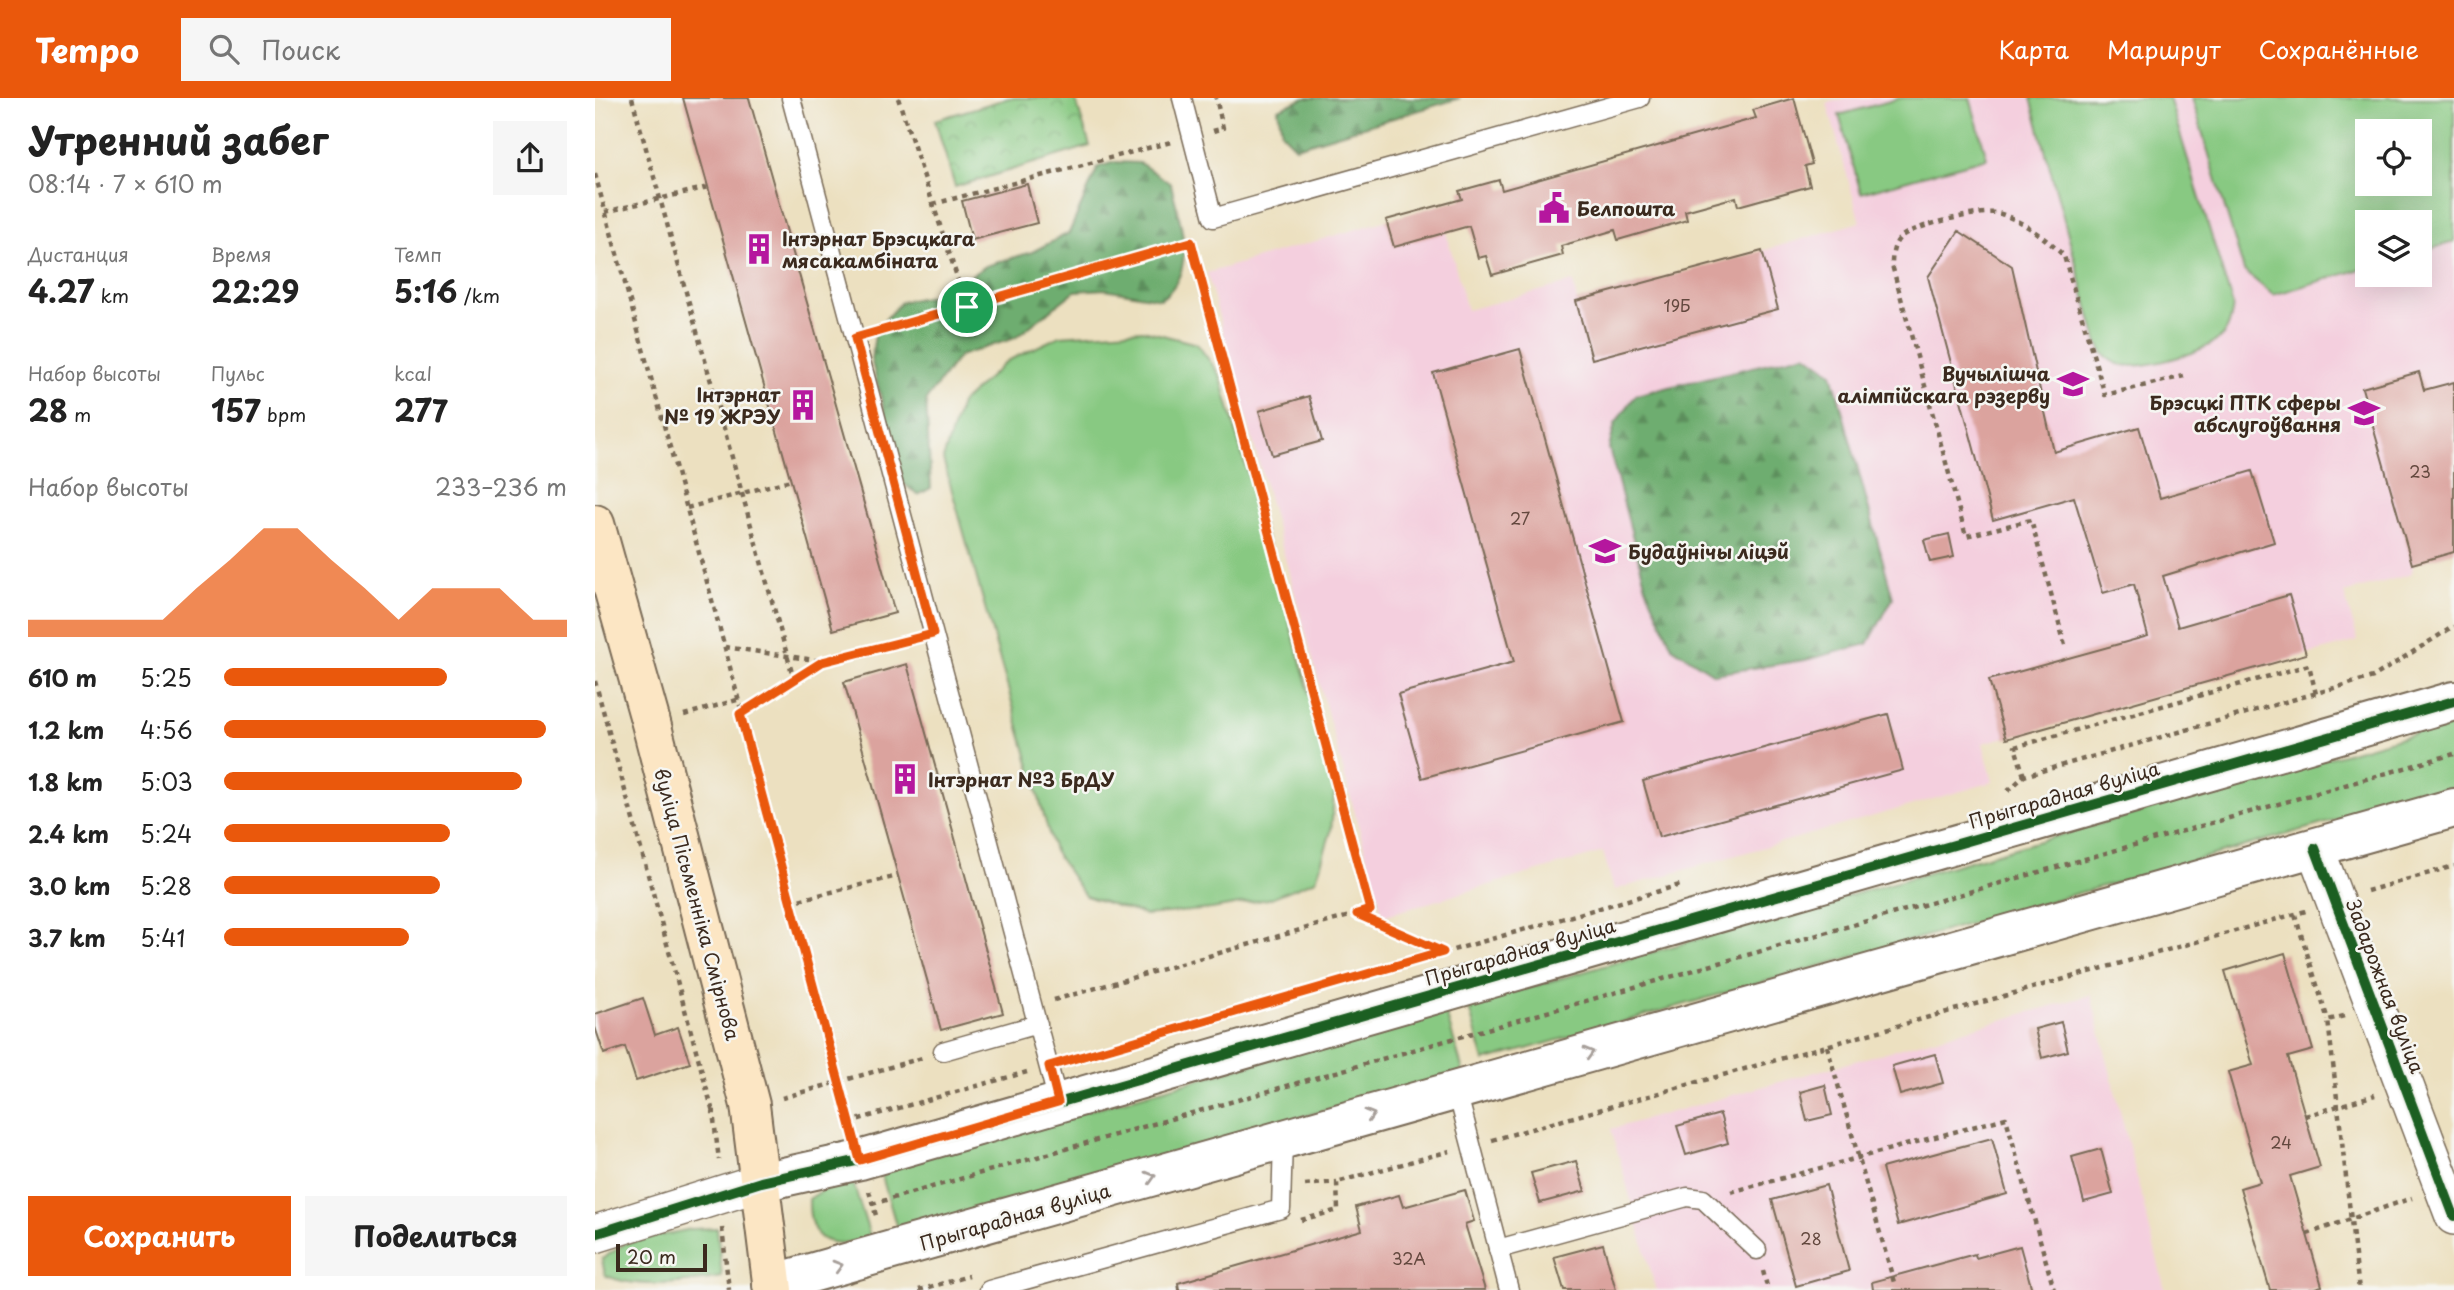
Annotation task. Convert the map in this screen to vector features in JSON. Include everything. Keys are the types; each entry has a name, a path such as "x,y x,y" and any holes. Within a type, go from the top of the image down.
{"main road":[{"name":"вуліца Пісьменніка Смірнова","path":"595,524 651,723 750,1105 761,1182 764,1288"}],"street":[{"name":"Прыгарадная вуліца","path":"595,1234 761,1182 860,1160 1053,1084 2454,701"},
{"name":"Прыгарадная вуліца","path":"764,1288 2454,808"},
{"name":"Задарожная вуліца","path":"2315,848 2449,1202"}],"lane":[{"path":"791,98 1053,1084"},
{"path":"1182,98 1213,218 1640,98"},
{"path":"943,1051 1038,1024"},
{"path":"1457,1090 1509,1290"},
{"path":"989,1290 1281,1209 1283,1140"},
{"path":"1498,1249 1687,1197 1703,1199 1758,1250"}],"path":[{"path":"632,98 794,680"},
{"path":"898,98 967,307"},
{"path":"933,204 1223,128 1216,98"},
{"path":"595,174 725,647 790,902 886,1252"},
{"path":"605,212 708,187"},
{"path":"2066,645 2031,520 1966,536 1892,265 1892,248 1905,233 1983,211 2001,214 2051,243 2064,256 2105,395 2184,376"},
{"path":"855,338 1191,242 1370,910"},
{"path":"687,508 791,480"},
{"path":"2001,793 2011,790 2025,776 2373,677 2454,626"},
{"path":"740,714 822,662 933,634"},
{"path":"725,647 822,662"},
{"path":"2025,776 2015,747 2309,665 2316,694"},
{"path":"595,681 713,1112"},
{"path":"651,723 737,700"},
{"path":"873,1204 2454,754"},
{"path":"1492,1140 2295,915 2335,900 2454,866"},
{"path":"790,902 898,876"},
{"path":"849,1122 1053,1084 1443,952 1682,884"},
{"path":"1033,1006 1381,907"},
{"path":"1357,914 1443,952"},
{"path":"2295,915 2328,1020 2359,1290"},
{"path":"2328,1020 2375,1006"},
{"path":"1827,1046 1895,1286"},
{"path":"2305,1116 2405,1085"},
{"path":"1703,1199 2006,1118 2054,1290"},
{"path":"2307,1234 2351,1219 2449,1202"}],"shaded area":[{"path":"1846,98 2454,98 2454,552 2413,564 2412,574 2344,593 2358,641 1983,743 1993,782 1614,890 1603,852 1383,916 1207,273 1439,205 1467,310 1573,282 1577,301 1860,222 1827,103"},
{"path":"2091,995 2165,1290 1656,1290 1611,1129"}],"green space":[{"path":"1009,98 1075,98 1090,146 955,187 935,120"},
{"path":"1305,98 1460,98 1296,147 1282,133 1278,109"},
{"path":"1901,98 1970,98 1987,158 1861,193 1839,115"},
{"path":"2031,98 2169,98 2233,306 2230,322 2222,336 2203,348 2156,363 2127,366 2110,360 2105,355 2097,341"},
{"path":"2192,98 2454,98 2454,242 2432,248 2432,210 2355,210 2355,271 2273,295 2244,271"},
{"path":"1115,162 1140,163 1171,184 1184,246 1180,275 1173,288 1161,299 1105,289 1075,291 1015,338 959,356 926,400 931,488 918,495 903,483 871,359 876,330 901,302 941,294 986,266 1032,252 1069,233 1098,167"},
{"path":"1143,330 1197,344 1220,375 1335,784 1331,831 1316,880 1268,899 1212,909 1145,915 1085,896 1054,851 943,459 961,403 1007,361 1060,336"},
{"path":"1806,354 1832,373 1893,598 1868,644 1805,660 1714,674 1672,647 1646,587 1609,448 1615,424 1636,395"},
{"path":"2454,722 2454,787 1484,1061 1468,1005"},
{"path":"1445,1010 1463,1071 898,1232 880,1169"},
{"path":"852,1179 871,1239 845,1243 825,1240 813,1227 809,1199 835,1182"},
{"path":"717,1228 722,1277 646,1284 617,1280 605,1275 602,1259 626,1243 691,1229"}],"building":[{"path":"683,98 749,98 895,613 833,630"},
{"path":"1794,98 1812,164 1805,166 1810,186 1738,206 1736,197 1685,211 1687,220 1618,240 1615,230 1561,246 1563,255 1492,275 1486,256 1478,258 1469,226 1394,247 1386,220 1462,199 1459,191 1499,180 1502,190 1756,118 1753,110"},
{"path":"1027,184 1037,223 972,240 962,201"},
{"path":"1959,231 2012,266 2054,452 2139,427 2160,498 2252,471 2274,542 2163,576 2178,627 2289,595 2306,654 2006,739 1989,680 2148,636 2134,584 2103,593 2074,497 1993,520 1928,277"},
{"path":"1762,251 1778,309 1592,359 1576,301"},
{"path":"1520,349 1624,722 1422,778 1398,694 1514,662 1433,373"},
{"path":"2419,372 2424,390 2454,382 2454,552 2412,564 2362,388"},
{"path":"1309,396 1322,441 1272,455 1259,411"},
{"path":"1949,534 1954,557 1930,562 1924,540"},
{"name":"Інтэрнат №3 БрДУ","path":"907,664 1003,1013 941,1030 844,682"},
{"path":"1888,714 1903,770 1659,837 1643,781"},
{"path":"2285,953 2313,1050 2288,1057 2320,1167 2290,1176 2322,1286 2308,1290 2270,1290 2240,1188 2260,1182 2228,1072 2253,1065 2225,971"},
{"path":"643,998 655,1035 678,1027 690,1063 636,1081 625,1047 604,1054 595,1027 595,1014"},
{"path":"2061,1022 2068,1051 2042,1058 2035,1029"},
{"path":"1935,1054 1943,1083 1900,1095 1892,1066"},
{"path":"1825,1085 1832,1115 1807,1121 1800,1092"},
{"path":"1720,1114 1728,1143 1686,1155 1677,1126"},
{"path":"1992,1138 2007,1194 1898,1225 1882,1168"},
{"path":"2101,1149 2113,1194 2084,1202 2072,1157"},
{"path":"1576,1161 1585,1191 1540,1203 1531,1173"},
{"path":"1826,1185 1849,1271 1796,1286 1772,1200"},
{"path":"1465,1190 1474,1221 1465,1224 1485,1290 1179,1290 1178,1283 1362,1230 1356,1207 1399,1195 1403,1207"},
{"path":"1603,1244 1616,1290 1564,1290 1554,1257"},
{"path":"2020,1246 2032,1290 1873,1290 1872,1282 1975,1254 1976,1258"}],"cycle path":[{"path":"595,1234 761,1182 860,1160 2454,701"},
{"path":"2315,848 2454,1216"}],"place":[{"name":"Белпошта","path":"1554,208"},
{"name":"Інтэрнат Брэсцкага мясакамбіната","path":"759,249"},
{"name":"Вучылішча алімпійскага рэзерву","path":"2073,384"},
{"name":"Інтэрнат № 19 ЖРЭУ","path":"803,405"},
{"name":"Брэсцкі ПТК сферы абслугоўвання","path":"2364,413"},
{"name":"Будаўнічы ліцэй","path":"1605,551"},
{"name":"Інтэрнат №3 БрДУ","path":"905,779"}],"route":[{"path":"1191,242 1370,910 1357,914 1443,952 1049,1066 1058,1102 860,1160 837,1084 740,714 822,662 933,634 855,338 967,307 1191,242"}]}
